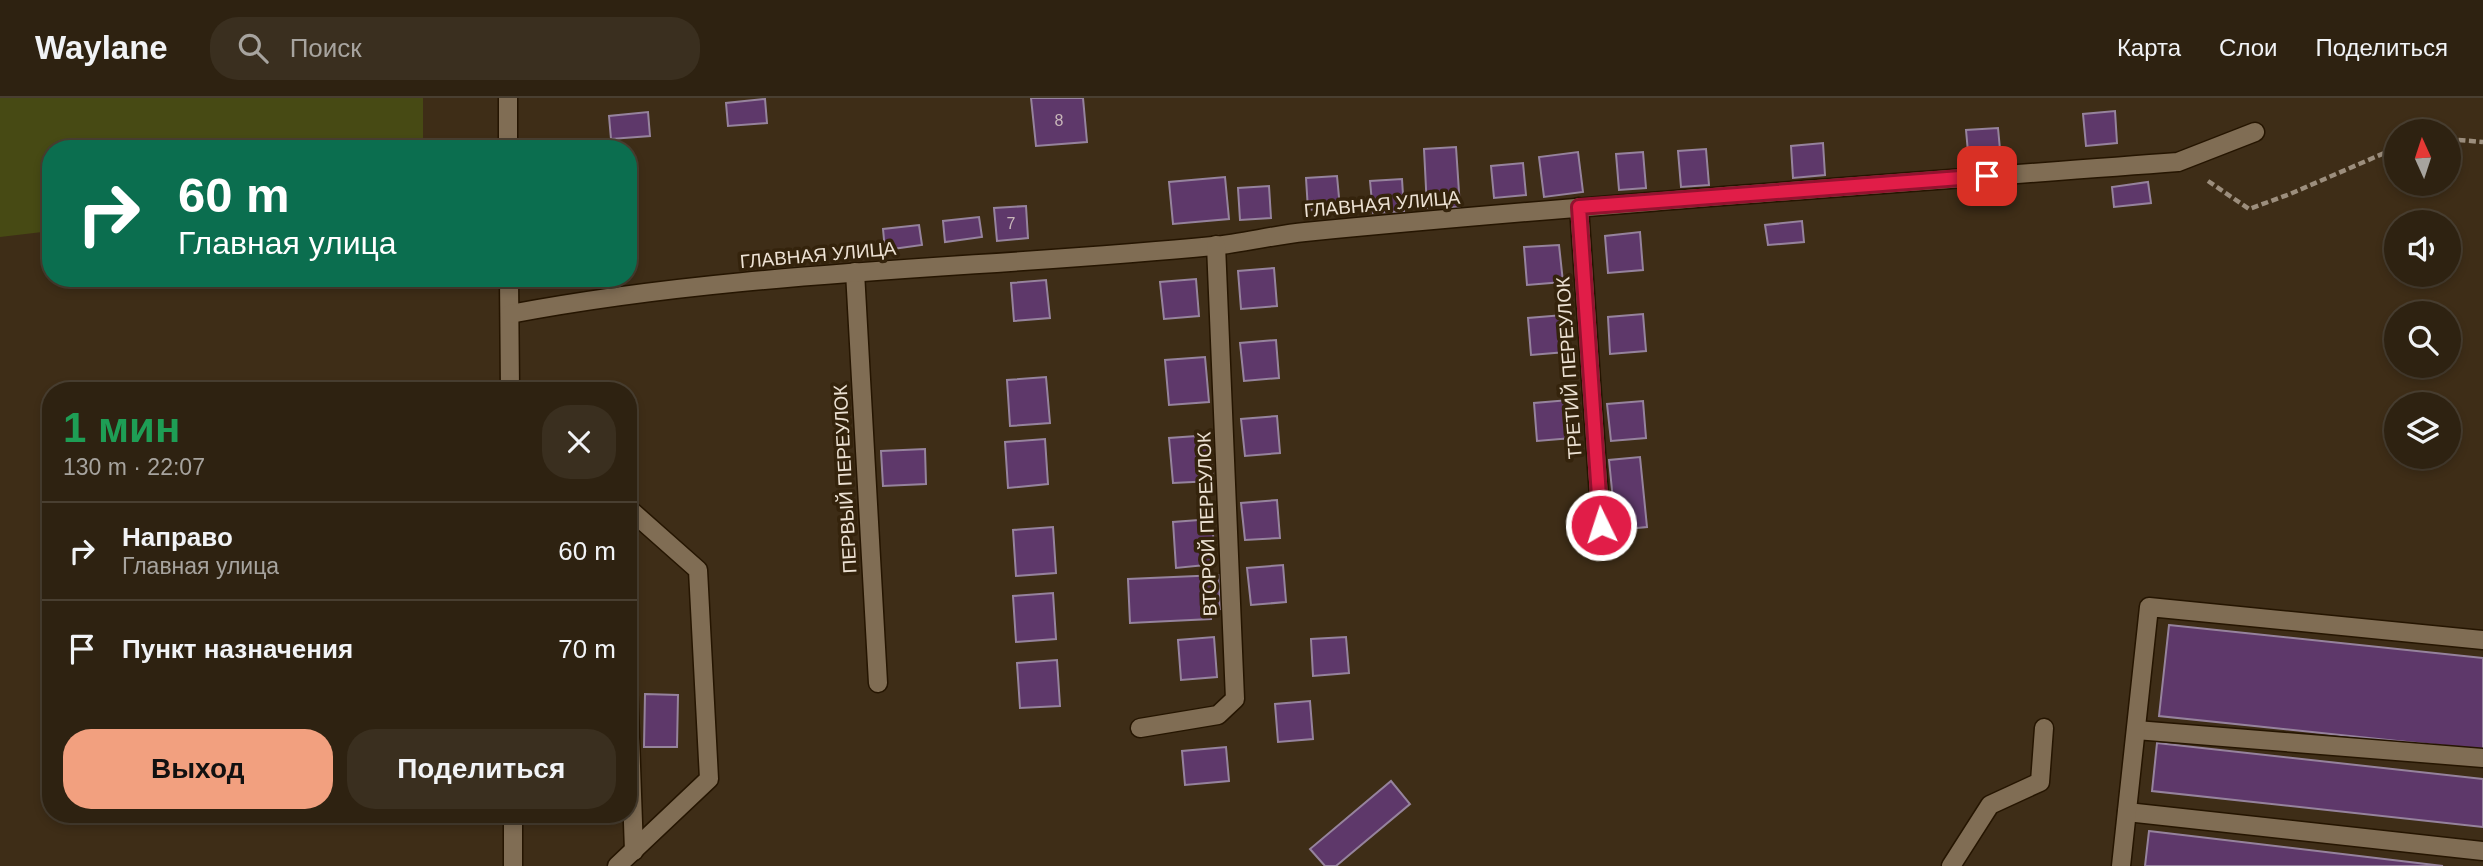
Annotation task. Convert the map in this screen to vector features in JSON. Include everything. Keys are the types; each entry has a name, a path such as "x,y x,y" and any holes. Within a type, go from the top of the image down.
{"street":[{"path":"508,98 509,140"},
{"name":"ГЛАВНАЯ УЛИЦА","path":"510,314 601,297 855,272 1216,245 1298,233 1579,207 2178,162 2255,132"},
{"name":"ТРЕТИЙ ПЕРЕУЛОК","path":"1579,207 1601,525"},
{"name":"ВТОРОЙ ПЕРЕУЛОК","path":"1140,728 1218,715 1235,699 1216,245"},
{"name":"ПЕРВЫЙ ПЕРЕУЛОК","path":"855,272 878,683"},
{"path":"509,287 510,382"},
{"path":"617,866 709,779 698,570 637,516"},
{"path":"2121,866 2149,607 2483,640"},
{"path":"1951,866 1990,805 2040,782 2044,728"},
{"path":"2136,730 2483,758"},
{"path":"2127,812 2483,851"},
{"path":"513,823 513,866"},
{"path":"633,823 634,851"}],"path":[{"path":"2461,140 2483,142"},
{"path":"2178,162 2249,208 2290,194 2384,153"}],"green space":[{"path":"0,98 423,98 423,140 42,140 42,232 0,237"}],"building":[{"path":"1031,98 1083,98 1087,142 1036,146"},
{"path":"765,99 767,123 728,126 726,103"},
{"path":"2115,111 2117,143 2086,146 2083,114"},
{"path":"648,112 650,136 611,139 609,116"},
{"path":"1998,128 2001,160 1969,163 1966,130"},
{"path":"1823,143 1825,175 1793,178 1791,146"},
{"path":"1456,147 1460,207 1427,208 1424,149"},
{"path":"1706,149 1709,185 1681,187 1678,151"},
{"path":"1578,152 1583,192 1544,197 1539,157"},
{"path":"1643,152 1646,188 1619,190 1616,154"},
{"path":"1523,163 1526,195 1494,198 1491,166"},
{"path":"1337,176 1340,208 1308,210 1306,178"},
{"path":"1225,177 1229,219 1173,224 1169,182"},
{"path":"1402,179 1404,211 1373,213 1370,181"},
{"path":"2148,182 2151,203 2114,207 2112,187"},
{"path":"1269,186 1271,218 1240,220 1238,188"},
{"path":"1026,206 1028,238 997,241 994,208"},
{"path":"979,217 982,237 945,242 943,221"},
{"path":"1802,221 1804,242 1768,245 1765,225"},
{"path":"919,225 922,245 885,250 883,229"},
{"path":"1640,232 1643,270 1608,273 1605,236"},
{"path":"1559,245 1563,282 1527,285 1524,247"},
{"path":"1274,268 1277,306 1241,309 1238,271"},
{"path":"1196,279 1199,316 1164,319 1160,282"},
{"path":"1046,280 1050,318 1014,321 1011,283"},
{"path":"1643,314 1646,351 1610,354 1608,317"},
{"path":"1563,315 1566,352 1531,355 1528,318"},
{"path":"1276,340 1279,378 1244,381 1240,343"},
{"path":"1205,357 1209,402 1169,405 1165,360"},
{"path":"1046,377 1050,423 1010,426 1007,380"},
{"path":"1569,400 1572,438 1537,441 1534,403"},
{"path":"1643,401 1646,438 1611,441 1607,404"},
{"path":"1277,416 1280,453 1245,456 1241,419"},
{"path":"1210,435 1213,481 1173,483 1169,438"},
{"path":"1045,439 1048,484 1008,488 1005,442"},
{"path":"925,449 926,484 883,486 881,451"},
{"path":"1640,457 1647,527 1616,530 1609,460"},
{"path":"1277,500 1280,538 1245,540 1241,503"},
{"path":"1212,519 1215,564 1176,568 1173,522"},
{"path":"1053,527 1056,573 1016,576 1013,530"},
{"path":"1283,565 1286,602 1251,605 1247,568"},
{"path":"1219,575 1220,609 1211,610 1211,619 1130,623 1128,579"},
{"path":"1053,593 1056,639 1016,642 1013,596"},
{"path":"2169,625 2483,658 2483,750 2159,716"},
{"path":"1214,637 1217,677 1181,680 1178,640"},
{"path":"1346,637 1349,673 1313,676 1311,639"},
{"path":"1057,660 1060,706 1020,708 1017,663"},
{"path":"645,694 678,695 677,747 644,747"},
{"path":"1310,701 1313,739 1278,742 1275,704"},
{"path":"2157,743 2483,779 2483,827 2152,791"},
{"path":"1226,747 1229,781 1185,785 1182,751"},
{"path":"1391,781 1410,804 1336,866 1325,866 1310,849"},
{"path":"2149,831 2443,866 2145,866"}],"route":[{"path":"1601,525 1579,207 1987,176"}]}
